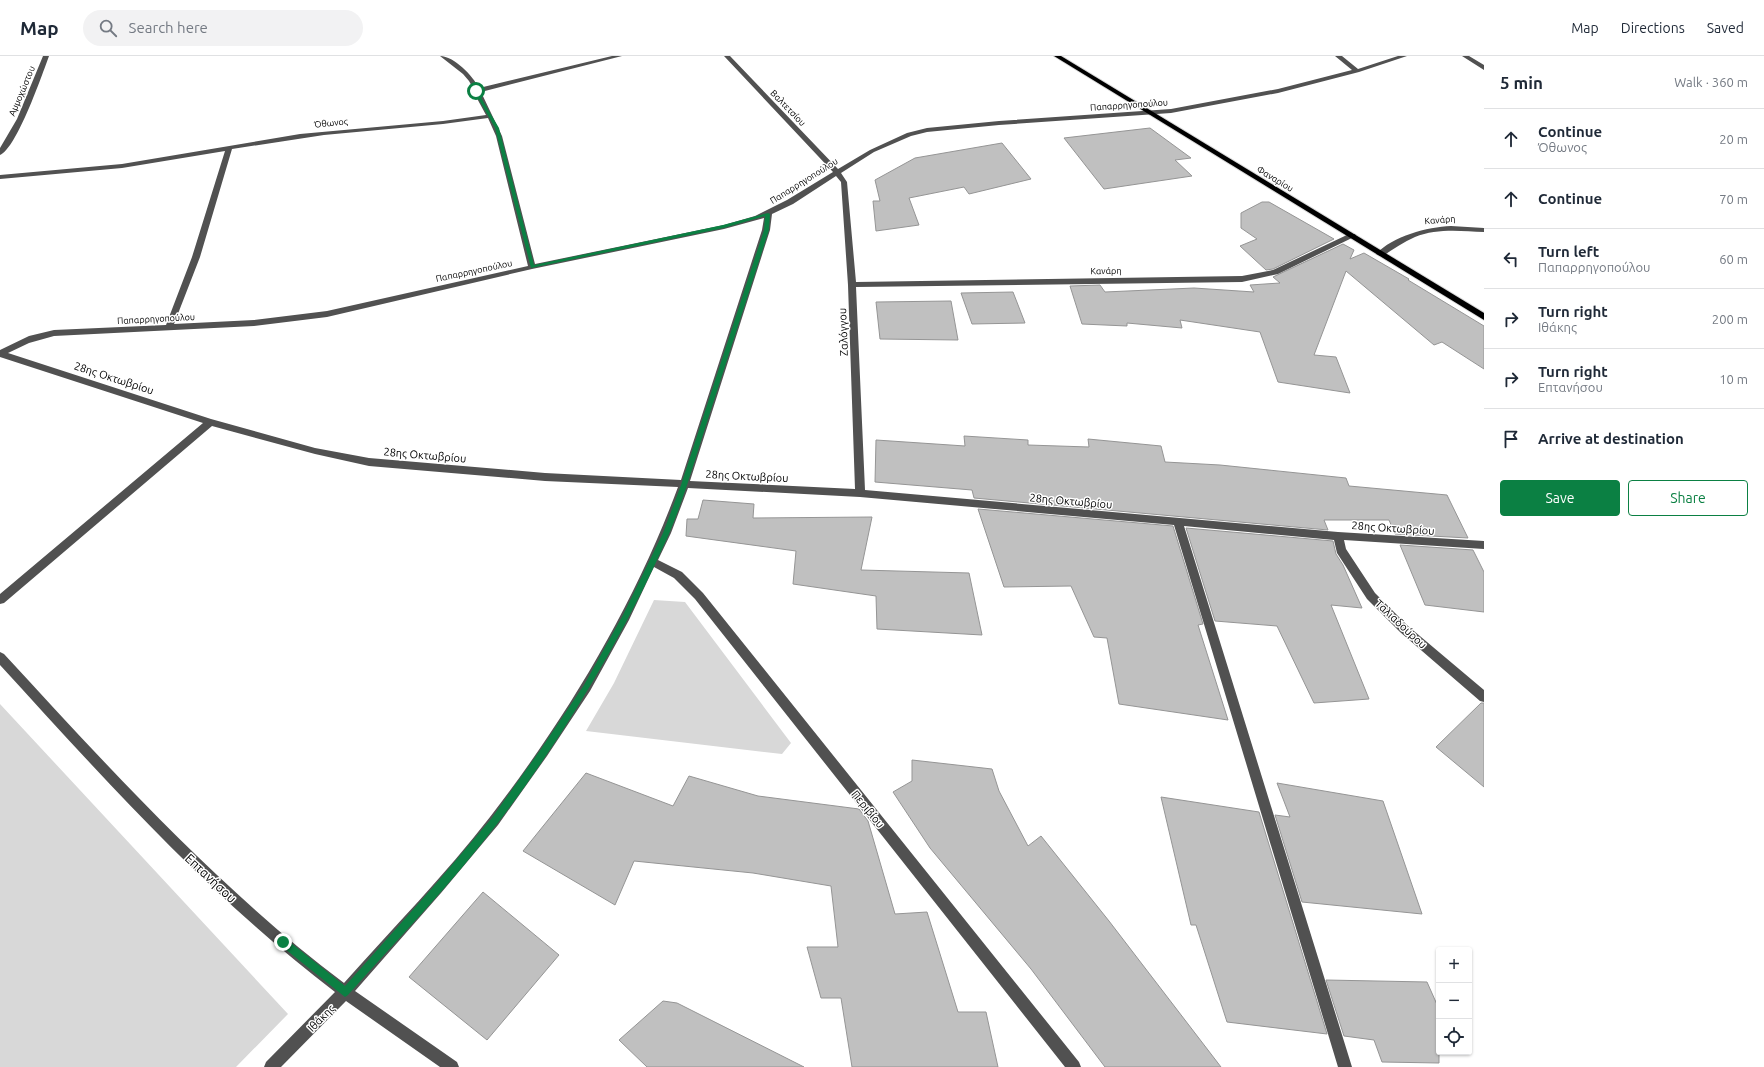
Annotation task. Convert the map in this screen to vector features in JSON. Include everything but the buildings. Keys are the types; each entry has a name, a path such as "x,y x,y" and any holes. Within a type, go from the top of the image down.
{"main road":[{"name":"Φαναρίου","path":"1056,56 1484,317"}],"street":[{"name":"Αμμοχώστου","path":"0,153 6,146 27,104 46,56"},
{"path":"443,56 472,80 499,136 532,267"},
{"path":"476,91 581,62 619,56"},
{"name":"Βαλτετσίου","path":"727,56 837,172"},
{"path":"1338,56 1357,71"},
{"name":"Παπαρρηγοπούλου","path":"0,354 23,340 34,336 254,323 327,314 532,267 724,227 768,214 885,144 900,137 918,132 1051,119 1150,113 1233,100 1357,71 1404,56"},
{"path":"1465,56 1484,68"},
{"name":"Όθωνος","path":"0,177 138,164 317,133 458,121 490,116"},
{"path":"169,328 194,263 229,148"},
{"name":"Ζαλόγγου","path":"837,172 845,186 852,285 860,493"},
{"name":"Ιθάκης","path":"272,1067 345,992 437,889 494,821 544,752 586,687 653,562 684,485 766,230 768,214"},
{"name":"Κανάρη","path":"1380,254 1418,233 1446,228 1484,230"},
{"name":"Κανάρη","path":"852,285 1242,279 1275,272 1352,236"},
{"name":"28ης Οκτωβρίου","path":"0,354 210,422 315,451 369,462 545,477 860,493 1338,536 1484,546"},
{"path":"0,600 210,422"},
{"path":"1178,522 1345,1067"},
{"name":"Ταλιαδούρου","path":"1338,536 1342,550 1371,596 1404,630 1484,697"},
{"name":"Περιβίου","path":"653,562 678,575 699,596 1074,1067"},
{"name":"Επτανήσου","path":"0,657 157,826 223,890 283,942 345,992 410,1040 452,1067"}],"shaded area":[{"path":"654,600 685,602 791,743 782,754 586,731 614,683"},
{"path":"0,704 288,1014 236,1067 0,1067"}],"route":[{"path":"283,942 345,992 437,889 494,821 544,752 586,687 625,617 666,533 684,485 766,230 768,214 724,227 532,267 497,128 476,91"}]}
